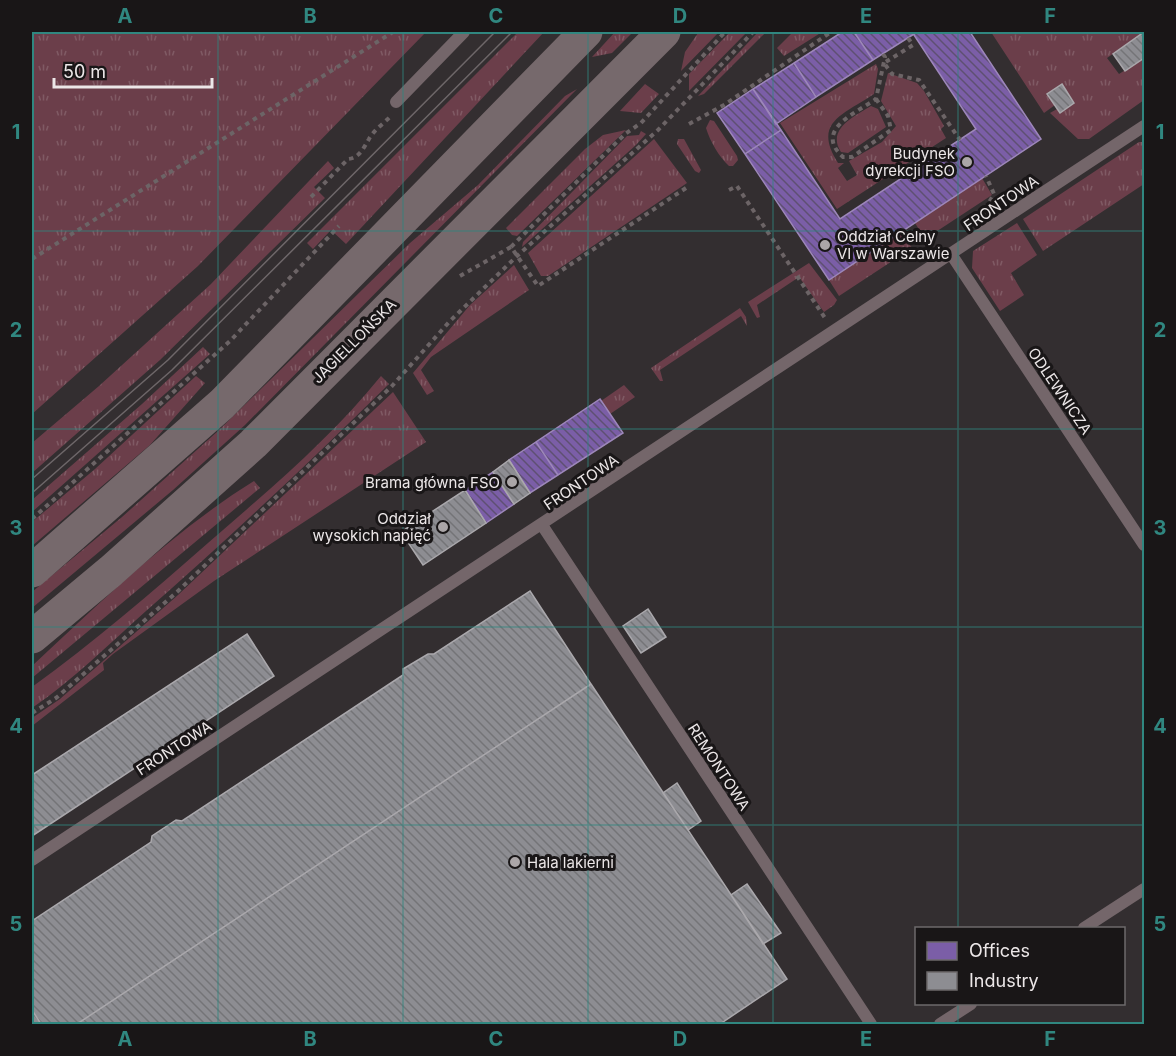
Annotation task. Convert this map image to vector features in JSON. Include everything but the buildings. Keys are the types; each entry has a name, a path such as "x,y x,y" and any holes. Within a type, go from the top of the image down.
{"main road":[{"path":"32,571 222,404 586,32"},
{"name":"JAGIELLOŃSKA","path":"32,637 111,571 254,444 664,32"}],"lane":[{"path":"396,102 464,32"},
{"name":"FRONTOWA","path":"32,860 1144,126"},
{"name":"ODLEWNICZA","path":"951,254 1144,545"},
{"name":"REMONTOWA","path":"542,525 872,1024"},
{"path":"1086,927 1144,889"},
{"path":"940,1024 969,1005"}],"path":[{"path":"32,259 393,32"},
{"path":"450,282 511,247 625,134 641,123 725,32"},
{"path":"32,713 56,698 177,592 392,386 450,321 517,256 658,130 753,32"},
{"path":"689,124 724,105 831,32"},
{"path":"884,63 913,45 908,38"},
{"path":"876,99 888,117 891,130 852,157 843,157 835,150 832,138 837,125 876,99 884,63 883,54"},
{"path":"884,63 892,74 919,80 960,140"},
{"path":"311,197 348,159 354,159 367,146 369,139 394,113 396,102"},
{"path":"978,214 988,207 994,194 986,176"},
{"path":"729,190 737,186 834,331"},
{"path":"511,247 538,286 686,188"},
{"path":"32,519 230,341 339,226"},
{"path":"824,316 834,310"}],"green space":[{"path":"32,32 426,32 198,266 32,414"},
{"path":"518,32 544,32 346,244 331,230 313,249 307,243"},
{"path":"615,32 633,32 612,53 592,57"},
{"path":"719,32 681,71 685,52 698,33"},
{"path":"730,32 747,32 689,91 689,74"},
{"path":"758,32 766,32 704,94 698,96"},
{"path":"793,32 822,32 784,56 777,48"},
{"path":"991,32 1144,32 1107,58 1119,74 1144,58 1144,100 1089,139 1078,139 1050,113 1057,109 1060,113 1074,103 1062,84 1047,94 1055,105 1044,113"},
{"path":"876,64 878,69 874,94 842,114 830,129 828,138 831,149 838,163 844,163 838,168 847,181 857,175 849,161 882,142 896,126 881,101 888,73 917,83 944,126 941,129 946,138 837,209 780,123"},
{"path":"645,84 659,94 641,113 620,111"},
{"path":"577,89 245,425 173,490 32,608 32,592 122,517 218,431 410,243 478,185 565,96"},
{"path":"871,106 878,109 886,127 848,153 841,152 837,144 840,130 844,124"},
{"path":"710,120 714,121 737,156 738,160 733,166 725,162 712,143 706,128"},
{"path":"626,130 517,236 512,235 506,228 585,149 603,135"},
{"path":"641,131 646,134 636,145 522,247 523,242 627,136 639,135"},
{"path":"654,139 687,183 548,276 541,276 528,253"},
{"path":"678,139 684,139 701,170 699,173 695,171 677,144"},
{"path":"1139,142 1144,142 1144,184 1043,251 1023,219"},
{"path":"328,161 334,168 314,187 325,198 160,360 32,473 32,443 99,386 211,284"},
{"path":"982,178 992,195 925,239 915,223"},
{"path":"1017,223 1037,255 1011,273 1024,295 1000,311 972,268 973,251"},
{"path":"901,232 912,248 839,296 829,280"},
{"path":"809,263 837,300 834,305 824,312 799,277 757,305 760,317 757,318 748,302"},
{"path":"514,265 529,290 431,357 421,370 434,391 427,395 413,373 470,305"},
{"path":"740,308 746,317 747,326 741,316 660,370 663,381 660,381 651,368"},
{"path":"203,347 210,354 32,512 32,500 142,404"},
{"path":"196,376 205,383 150,445 32,546 32,522 95,469"},
{"path":"381,376 389,384 299,471 208,556 62,686 32,708 32,687 122,617 276,483 320,443"},
{"path":"624,385 635,397 610,414 601,401"},
{"path":"393,392 426,442 214,581 113,654 103,663 104,670 32,726 32,718 60,699 178,595"},
{"path":"254,481 260,488 32,678 32,666 138,568 195,522"}],"tram line":[{"path":"32,479 168,360 495,32"},
{"path":"32,493 172,370 512,32"}],"place":[{"name":"Budynek dyrekcji FSO","path":"967,162"},
{"name":"Oddział Celny VI w Warszawie","path":"825,245"},
{"name":"Brama główna FSO","path":"512,482"},
{"name":"Oddział wysokich napięć","path":"443,527"},
{"name":"Hala lakierni","path":"515,862"}]}
